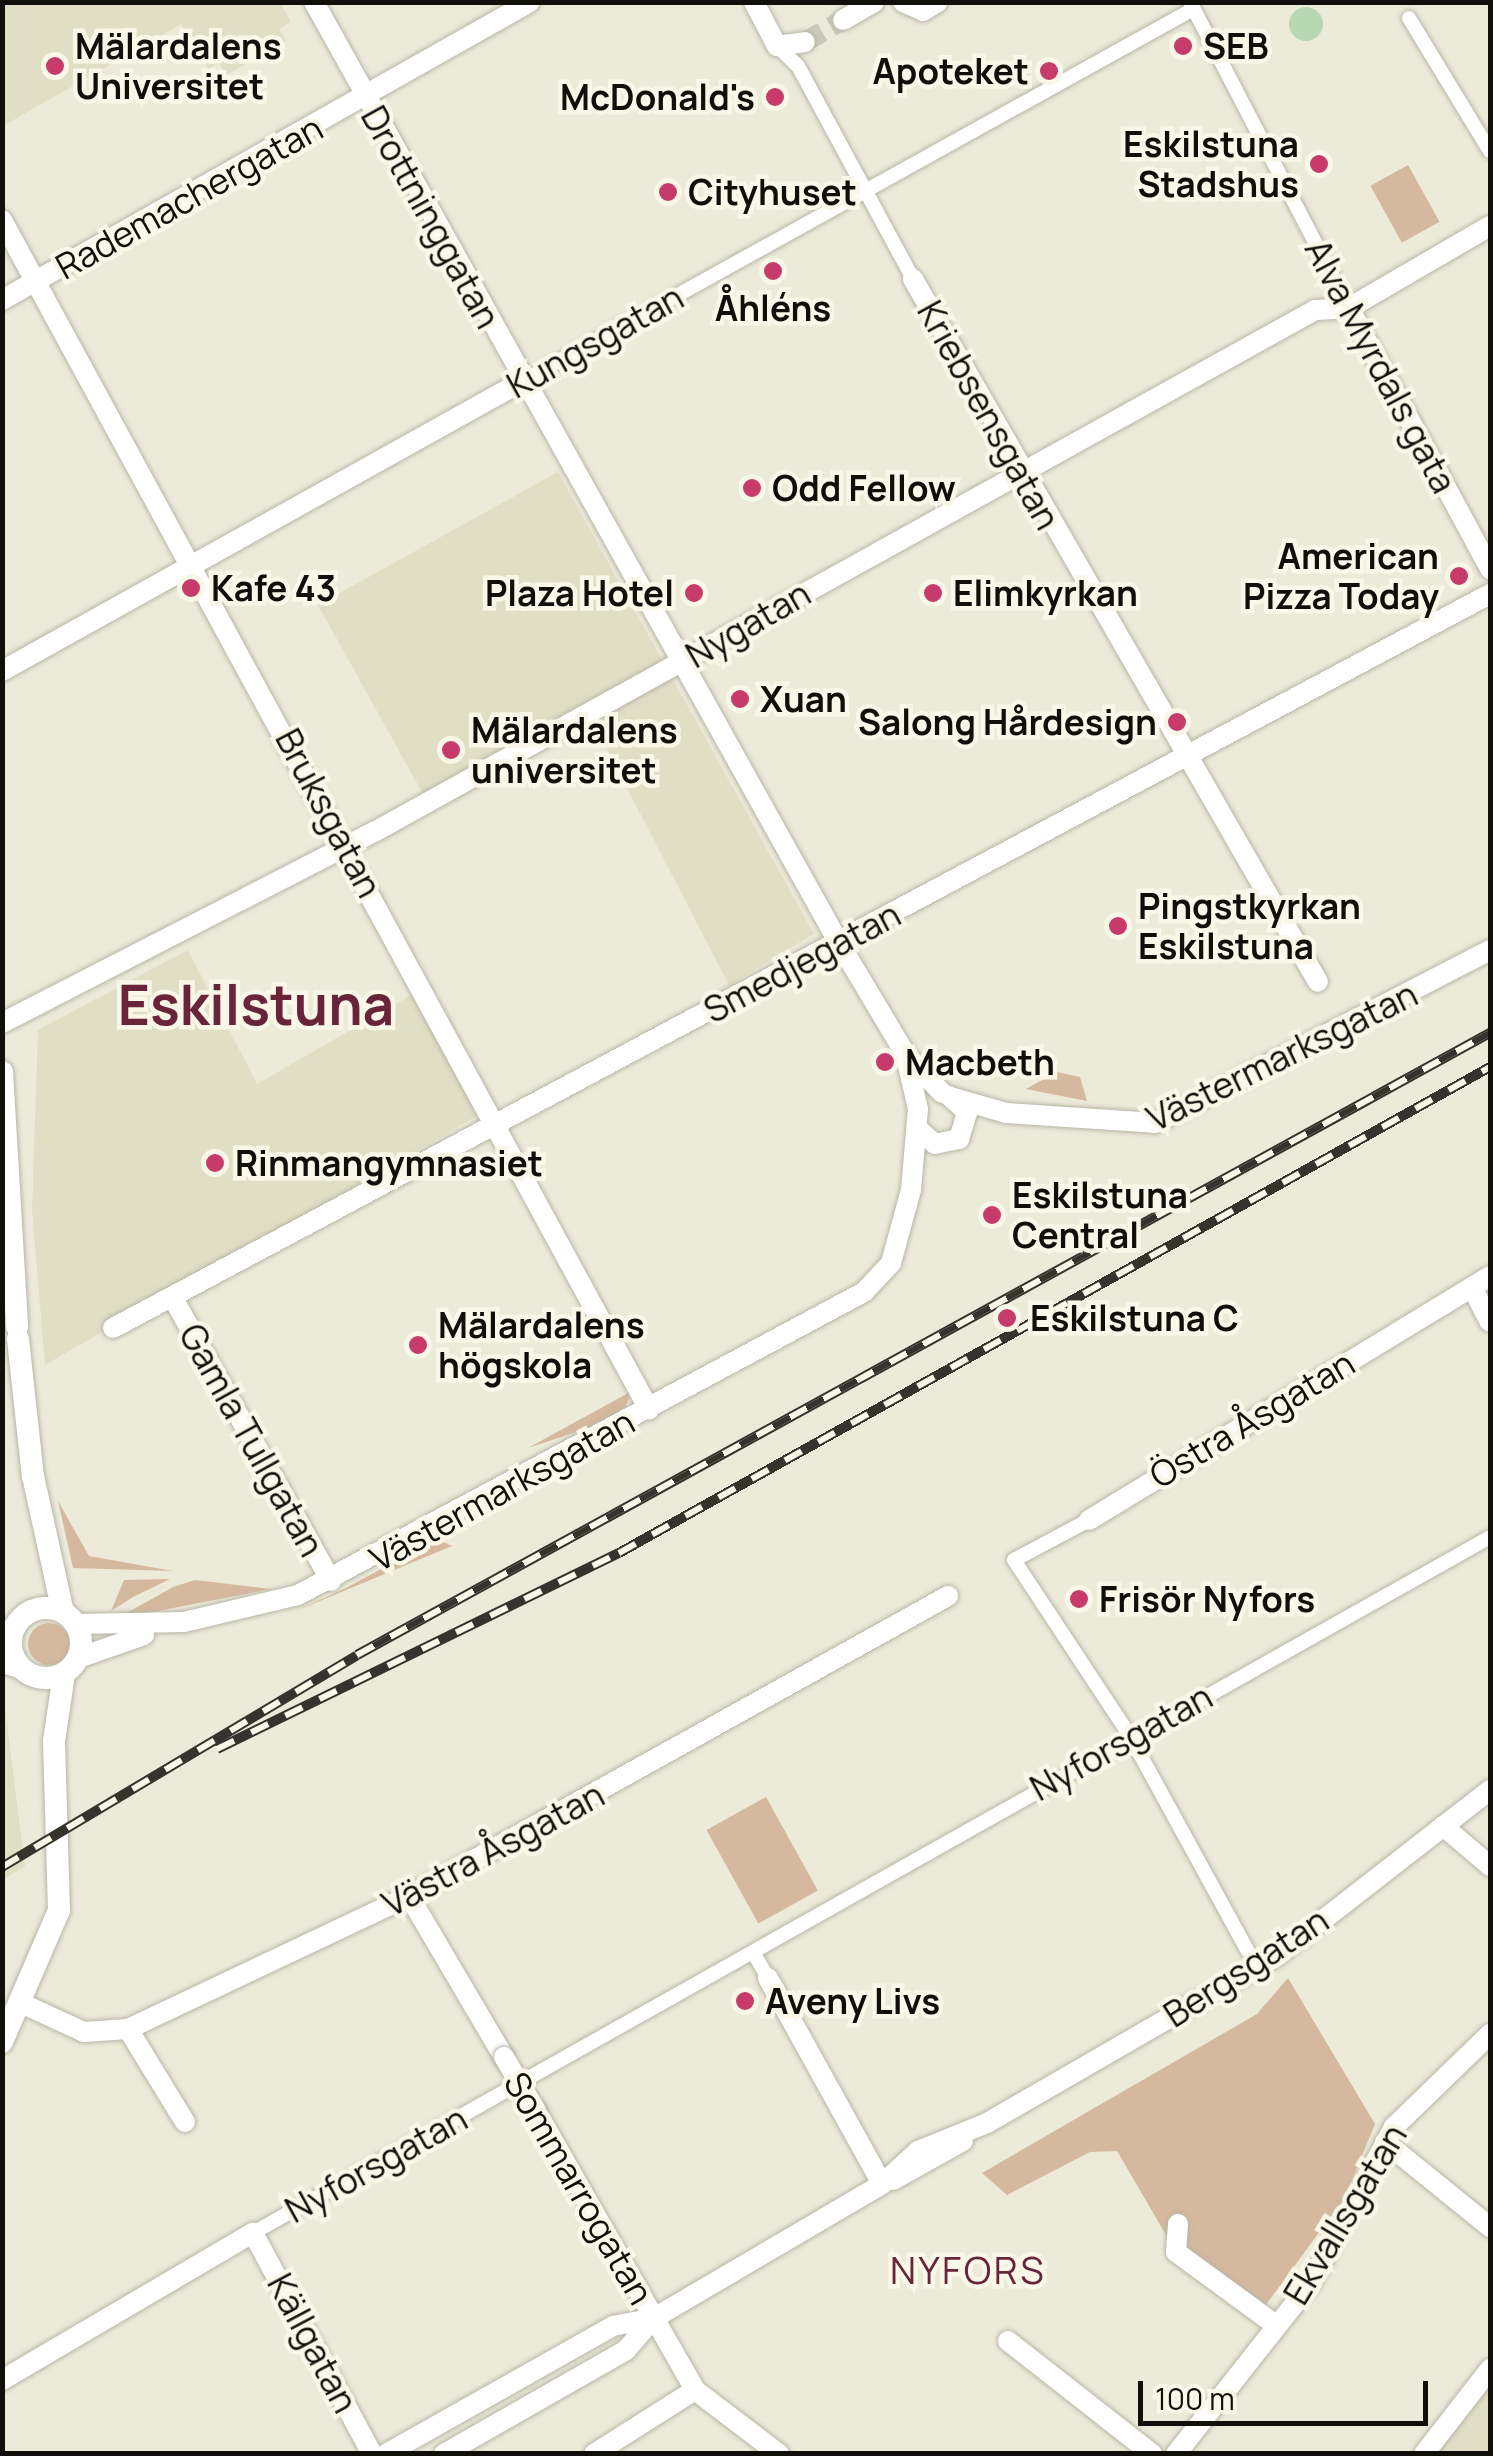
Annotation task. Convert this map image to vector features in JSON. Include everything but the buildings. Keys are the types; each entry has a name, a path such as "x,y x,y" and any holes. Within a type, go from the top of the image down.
{"street":[{"name":"Drottninggatan","path":"314,2 522,382 838,941 906,1055 948,1095"},
{"name":"Rademachergatan","path":"2,300 367,99 530,2"},
{"name":"Kriebsensgatan","path":"754,2 777,46 798,66 1018,472 1318,982"},
{"path":"843,20 874,2"},
{"path":"903,2 923,11 938,2"},
{"name":"Kungsgatan","path":"2,671 1189,7"},
{"name":"Alva Myrdals gata","path":"1189,7 1490,570"},
{"path":"1409,18 1490,150"},
{"path":"777,46 805,42"},
{"name":"Bruksgatan","path":"2,220 194,563 649,1409"},
{"name":"Nygatan","path":"2,1023 682,662 1315,310 1350,308 1490,226"},
{"name":"Smedjegatan","path":"113,1328 496,1128 1490,594"},
{"name":"Västermarksgatan","path":"948,1095 1006,1112 1155,1123 1490,950"},
{"name":"Drottninggatan","path":"906,1055 919,1120"},
{"path":"2,1072 18,1333 33,1476 34,1587 13,1626 17,1669 54,1741"},
{"path":"965,1132 967,1112 948,1095 919,1120 942,1145 1006,1112"},
{"name":"Västermarksgatan","path":"71,1666 184,1622 331,1581 864,1292 891,1263 911,1190 919,1120"},
{"name":"Västermarksgatan","path":"911,1190 942,1145"},
{"path":"1481,1281 1490,1322"},
{"name":"Östra Åsgatan","path":"1130,1736 1014,1560 1089,1520 1481,1281"},
{"name":"Gamla Tullgatan","path":"173,1298 331,1581"},
{"path":"2,2042 23,2004 60,1910 54,1741 71,1666 69,1618 33,1476"},
{"name":"Nyforsgatan","path":"2,2380 1130,1736 1490,1536"},
{"name":"Västra Åsgatan","path":"23,2004 84,2032 128,2029 409,1896 948,1596"},
{"path":"13,1626 69,1618"},
{"name":"Västermarksgatan","path":"69,1618 184,1622"},
{"path":"17,1669 71,1666"},
{"path":"1130,1736 1246,1950"},
{"name":"Bergsgatan","path":"444,2454 626,2350 654,2318 882,2184 930,2167 987,2123 1278,1955 1490,1790"},
{"path":"1443,1826 1490,1866"},
{"name":"Sommarrogatan","path":"409,1896 695,2390 778,2454"},
{"path":"753,1952 882,2184"},
{"path":"2,2019 23,2004"},
{"path":"128,2029 185,2122"},
{"name":"Ekvallsgatan","path":"1176,2454 1326,2261 1385,2142 1414,2102 1490,2034"},
{"path":"1385,2142 1490,2227"},
{"path":"1178,2224 1176,2252 1276,2326"},
{"name":"Källgatan","path":"254,2233 372,2454"},
{"name":"Bergsgatan","path":"386,2454 613,2326 654,2318"},
{"path":"1008,2341 1152,2454"},
{"path":"1424,2454 1490,2369"},
{"path":"594,2454 695,2390"}],"shaded area":[{"name":"Mälardalens Universitet","path":"3,2 280,3 291,22 279,29 286,41 226,75 219,63 208,69 181,24 3,126"},
{"path":"1306,7 1318,12 1323,24 1318,36 1306,41 1294,36 1289,24 1294,12"},
{"path":"1408,165 1440,222 1402,243 1370,186"},
{"name":"Mälardalens universitet","path":"558,472 814,934 729,985 584,705 423,794 318,605"},
{"name":"Rinmangymnasiet","path":"188,950 257,1084 415,993 477,1116 45,1365 32,1210 38,1030"},
{"path":"1057,1072 1080,1077 1087,1101 1026,1089"},
{"path":"632,1391 625,1408 591,1427 528,1448"},
{"path":"58,1501 89,1556 173,1571 73,1568"},
{"path":"437,1539 452,1546 293,1612 344,1589"},
{"path":"170,1579 133,1597 111,1611 124,1580"},
{"path":"195,1580 271,1589 116,1619 173,1587"},
{"path":"49,1623 64,1629 70,1644 64,1659 49,1665 34,1659 28,1644 34,1629"},
{"path":"2,1692 25,1866 3,1880"},
{"path":"766,1797 818,1891 758,1924 707,1830"},
{"path":"1288,1978 1375,2124 1345,2197 1260,2313 1176,2252 1117,2151 1090,2152 1007,2195 982,2173 1257,2014"},
{"path":"1490,2385 1490,2453 1436,2453"}],"tunnel":[{"path":"805,42 843,20"}],"railway":[{"path":"2,1867 357,1655 1490,1033"},
{"path":"217,1749 619,1553 1490,1067"}],"place":[{"name":"SEB","path":"1183,46"},
{"name":"Mälardalens Universitet","path":"55,66"},
{"name":"Apoteket","path":"1049,71"},
{"name":"McDonald's","path":"775,97"},
{"name":"Eskilstuna Stadshus","path":"1319,164"},
{"name":"Cityhuset","path":"668,192"},
{"name":"Åhléns","path":"773,271"},
{"name":"Odd Fellow","path":"752,488"},
{"name":"American Pizza Today","path":"1459,576"},
{"name":"Kafe 43","path":"191,588"},
{"name":"Plaza Hotel","path":"694,593"},
{"name":"Elimkyrkan","path":"933,593"},
{"name":"Xuan","path":"740,699"},
{"name":"Salong Hårdesign","path":"1177,722"},
{"name":"Mälardalens universitet","path":"451,750"},
{"name":"Pingstkyrkan Eskilstuna","path":"1118,926"},
{"name":"Macbeth","path":"885,1062"},
{"name":"Rinmangymnasiet","path":"215,1163"},
{"name":"Eskilstuna Central","path":"992,1215"},
{"name":"Eskilstuna C","path":"1007,1318"},
{"name":"Mälardalens högskola","path":"418,1345"},
{"name":"Frisör Nyfors","path":"1079,1599"},
{"name":"Aveny Livs","path":"745,2001"}],"district":[{"name":"Eskilstuna","path":"256,1005"},
{"name":"NYFORS","path":"968,2270"}]}
